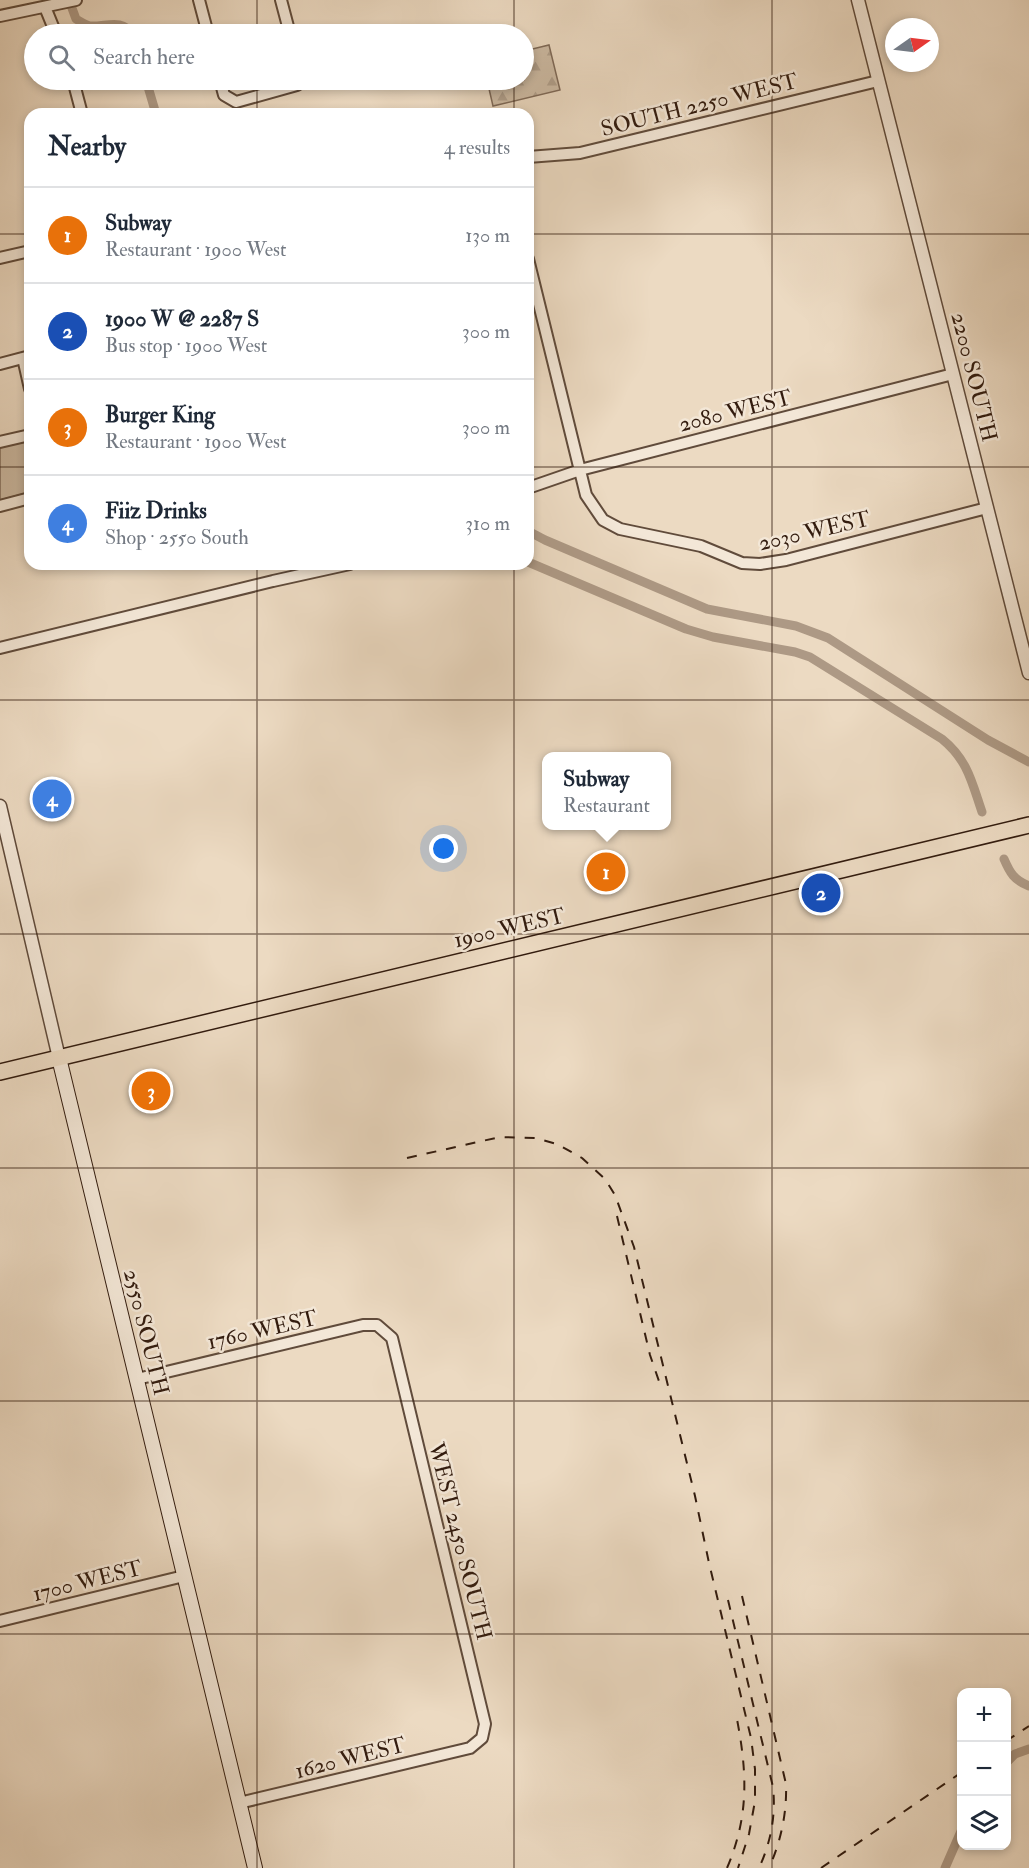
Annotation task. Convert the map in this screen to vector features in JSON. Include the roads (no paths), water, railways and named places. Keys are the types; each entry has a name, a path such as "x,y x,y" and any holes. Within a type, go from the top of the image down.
{"main road":[{"name":"1900 WEST","path":"0,1072 1029,825"},
{"name":"2550 SOUTH","path":"59,1058 255,1868"}],"street":[{"path":"0,16 76,0"},
{"path":"199,0 205,24"},
{"path":"281,0 287,24"},
{"name":"2200 SOUTH","path":"858,0 1029,674"},
{"path":"45,7 52,24"},
{"name":"SOUTH 2250 WEST","path":"534,157 580,153 879,86"},
{"path":"76,90 80,108"},
{"path":"223,90 224,95 236,102 273,90"},
{"path":"0,258 24,252"},
{"name":"2030 WEST","path":"534,284 586,495 603,520 620,529 701,546 742,563 760,564 786,560 987,508"},
{"path":"0,364 24,358"},
{"name":"2080 WEST","path":"534,486 580,470 953,374"},
{"path":"0,442 24,436"},
{"path":"0,506 24,500"},
{"path":"0,648 321,570"},
{"name":"2550 SOUTH","path":"0,806 59,1058"},
{"name":"1760 WEST","path":"137,1379 363,1325 377,1325 392,1338"},
{"name":"WEST 2450 SOUTH","path":"392,1338 485,1724 482,1738 470,1748"},
{"name":"1700 WEST","path":"0,1621 184,1576"},
{"name":"1620 WEST","path":"239,1803 470,1748"}],"waterway":[{"path":"69,0 76,19 85,24"},
{"path":"149,90 154,108"},
{"path":"534,534 707,609 796,626 828,638 988,740 1029,762"},
{"path":"534,565 686,629 713,637 795,652 810,657 942,739 951,747 958,755 972,782 982,812"},
{"path":"1004,859 1013,876 1029,886"},
{"path":"1011,1758 1029,1749"},
{"path":"945,1868 957,1840"}],"railway":[{"path":"407,1158 500,1137 535,1138 557,1144 582,1158 605,1179 615,1195 634,1247 751,1738 755,1769 755,1801 749,1834 738,1868"},
{"path":"617,1216 650,1355 662,1390"},
{"path":"742,1596 786,1784 782,1827 769,1868"},
{"path":"728,1600 773,1787 772,1828 759,1868"},
{"path":"727,1868 740,1829 743,1810 744,1773 736,1714"},
{"path":"1011,1738 1029,1726"},
{"path":"821,1868 957,1775"}],"place":[{"name":"Fiiz Drinks","path":"52,799"},
{"name":"Subway","path":"606,872"},
{"name":"1900 W @ 2287 S","path":"821,893"},
{"name":"Burger King","path":"151,1091"}]}
